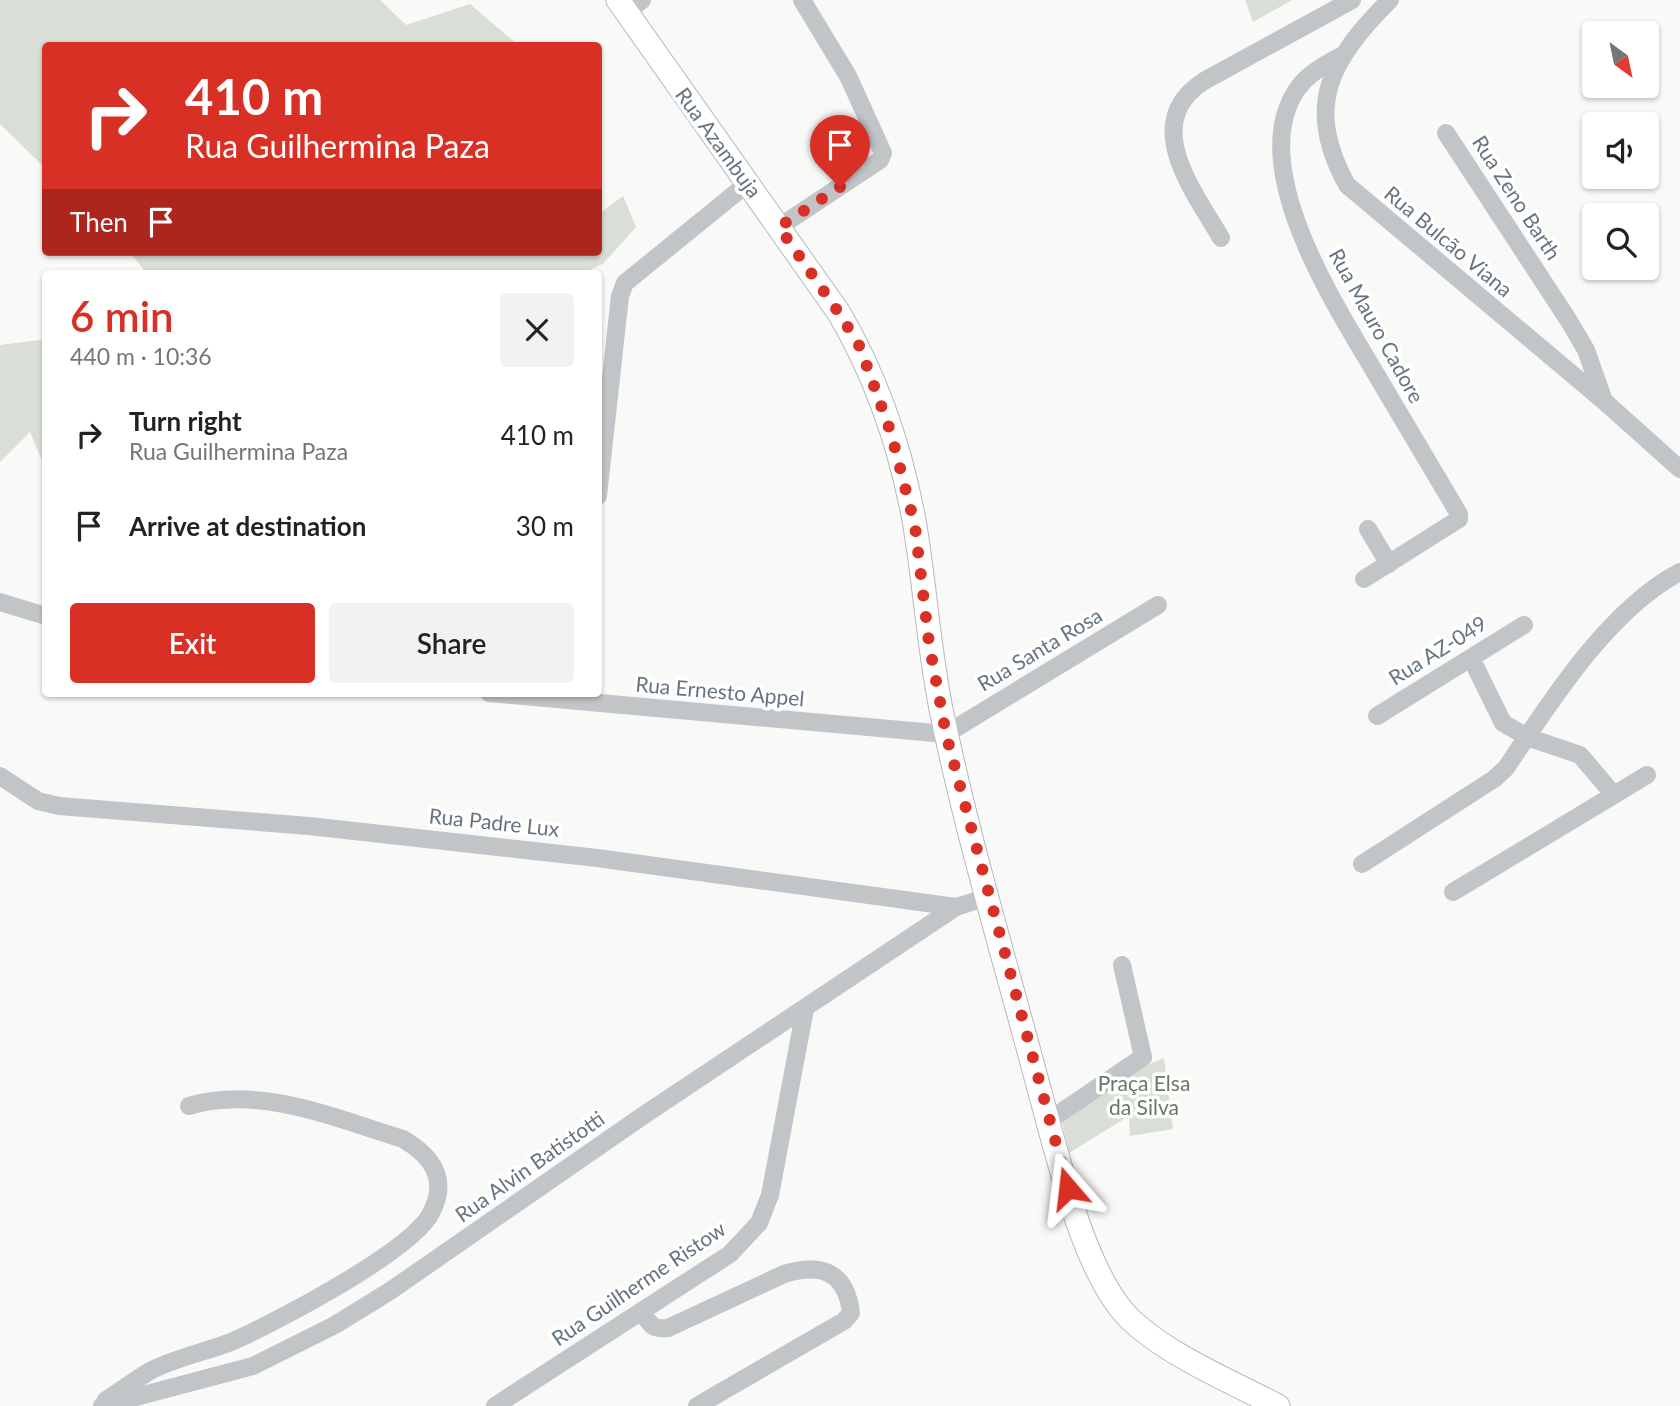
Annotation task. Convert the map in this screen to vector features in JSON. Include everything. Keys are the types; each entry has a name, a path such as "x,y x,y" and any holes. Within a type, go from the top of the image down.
{"main road":[{"name":"Rua Azambuja","path":"628,4 839,313 860,347 877,390 906,483 915,526 929,643 946,734 1048,1121 1092,1257 1121,1310 1139,1327 1167,1346 1278,1406"}],"street":[{"path":"779,227 880,160 883,153 848,76 802,0"},
{"path":"1221,238 1184,174 1175,148 1172,131 1183,101 1193,88 1204,81 1352,0"},
{"name":"Rua Bulcão Viana","path":"1387,1 1341,56 1330,86 1325,111 1327,139 1347,185 1604,401 1680,469"},
{"name":"Rua Mauro Cadore","path":"1341,56 1313,72 1298,88 1287,110 1282,143 1286,180 1296,224 1319,276 1459,514 1458,522 1364,579"},
{"name":"Rua Zeno Barth","path":"1446,133 1569,321 1586,350 1604,401"},
{"path":"602,461 621,296 625,283 748,183"},
{"path":"1368,529 1389,564"},
{"path":"1362,864 1494,779 1506,768 1577,667 1647,594 1680,572"},
{"path":"0,602 42,615"},
{"name":"Rua Santa Rosa","path":"946,734 1158,605"},
{"name":"Rua AZ-049","path":"1377,716 1524,625"},
{"path":"1471,658 1497,714 1512,730 1580,755 1614,795"},
{"name":"Rua Ernesto Appel","path":"576,698 946,734"},
{"path":"1453,892 1647,775"},
{"name":"Rua Padre Lux","path":"0,776 38,801 60,806 309,826 583,856 956,907 988,897"},
{"name":"Rua Alvin Batistotti","path":"99,1406 253,1366 335,1325 390,1291 645,1115 956,907"},
{"path":"1048,1121 1143,1057 1122,965"},
{"name":"Rua Guilherme Ristow","path":"495,1406 730,1254 759,1223 770,1195 778,1160 805,1009"},
{"path":"99,1406 152,1371 231,1342 286,1316 353,1276 409,1237 431,1215 437,1197 438,1181 434,1165 421,1150 403,1139 263,1100 214,1099 189,1107"},
{"path":"642,1312 657,1330 667,1328 784,1274 803,1269 830,1272 838,1278 850,1304 851,1313 844,1321 697,1406"}],"green space":[{"path":"0,0 380,0 406,25 470,4 514,42 42,42 42,165 0,124"},
{"path":"1245,0 1292,0 1253,22"},
{"path":"623,196 636,227 603,264 590,270 144,270 133,256 602,256 602,212"},
{"path":"42,340 42,461 30,432 0,462 0,345"},
{"name":"Praça Elsa da Silva","path":"1164,1058 1173,1129 1130,1136 1129,1116 1069,1153 1062,1121 1137,1069"}],"route":[{"path":"840,187 779,227 860,347 891,433 915,526 929,643 946,734 1059,1163 1068,1188"}]}
